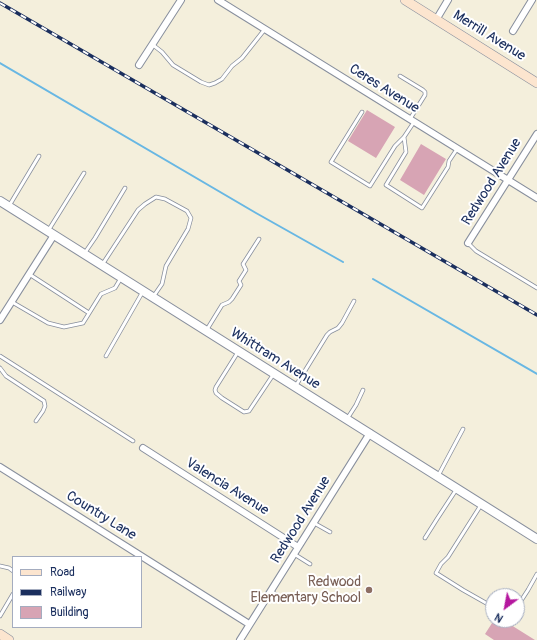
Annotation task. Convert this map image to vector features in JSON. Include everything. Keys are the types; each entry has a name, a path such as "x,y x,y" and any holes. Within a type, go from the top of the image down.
{"main road":[{"name":"Merrill Avenue","path":"405,0 537,83"},
{"path":"0,634 9,640"}],"street":[{"path":"140,65 181,0"},
{"name":"Ceres Avenue","path":"218,0 537,198"},
{"path":"436,20 448,0"},
{"path":"513,31 532,0"},
{"name":"Redwood Avenue","path":"468,243 537,134"},
{"name":"Whittram Avenue","path":"0,201 537,539"},
{"path":"0,320 29,274 51,233"},
{"name":"Redwood Avenue","path":"240,640 370,433"},
{"name":"Valencia Avenue","path":"143,448 298,547"},
{"name":"Country Lane","path":"0,467 141,556"},
{"name":"Country Lane","path":"142,557 249,624"}],"lane":[{"path":"152,45 162,52 173,65 201,82 209,85 222,79 232,66 242,58 265,29"},
{"path":"362,112 331,162 370,186 395,146 404,137 425,92 400,76"},
{"path":"404,137 406,152 386,185 422,208 448,167 449,161 457,148"},
{"path":"9,206 39,156"},
{"path":"51,233 84,173"},
{"path":"84,254 125,188"},
{"path":"102,265 138,210 156,197 165,199 187,211 191,218 188,229 166,266 162,284 153,297"},
{"path":"206,331 222,305 232,299 241,285 239,280 246,270 243,264 259,240"},
{"path":"468,243 476,251 537,288"},
{"path":"29,274 89,313"},
{"path":"12,302 48,323 64,327 83,323 102,294 115,288 121,277"},
{"path":"106,356 143,291"},
{"path":"295,387 327,335 338,328 342,323 354,301"},
{"path":"238,351 215,390 216,393 239,409 244,412 249,411 274,373"},
{"path":"1,358 134,441"},
{"path":"0,368 6,376 44,401 45,406 36,422"},
{"path":"347,419 356,406 363,390"},
{"path":"438,476 463,429"},
{"path":"425,538 457,488"},
{"path":"482,504 448,557 436,572 485,602"},
{"path":"314,523 330,532"},
{"path":"294,554 310,564"},
{"path":"0,566 12,570"},
{"path":"525,595 537,574"},
{"path":"271,591 284,600"},
{"path":"0,616 12,596"}],"building":[{"path":"367,110 395,127 376,158 348,141"},
{"path":"421,144 446,159 424,195 400,180"},
{"path":"489,628 516,628 535,640 494,640 485,634"}],"waterway":[{"path":"0,63 256,213 343,262"},
{"path":"373,279 537,374"}],"railway":[{"path":"0,3 537,315"}],"place":[{"name":"Redwood Elementary School","path":"369,590"}]}
